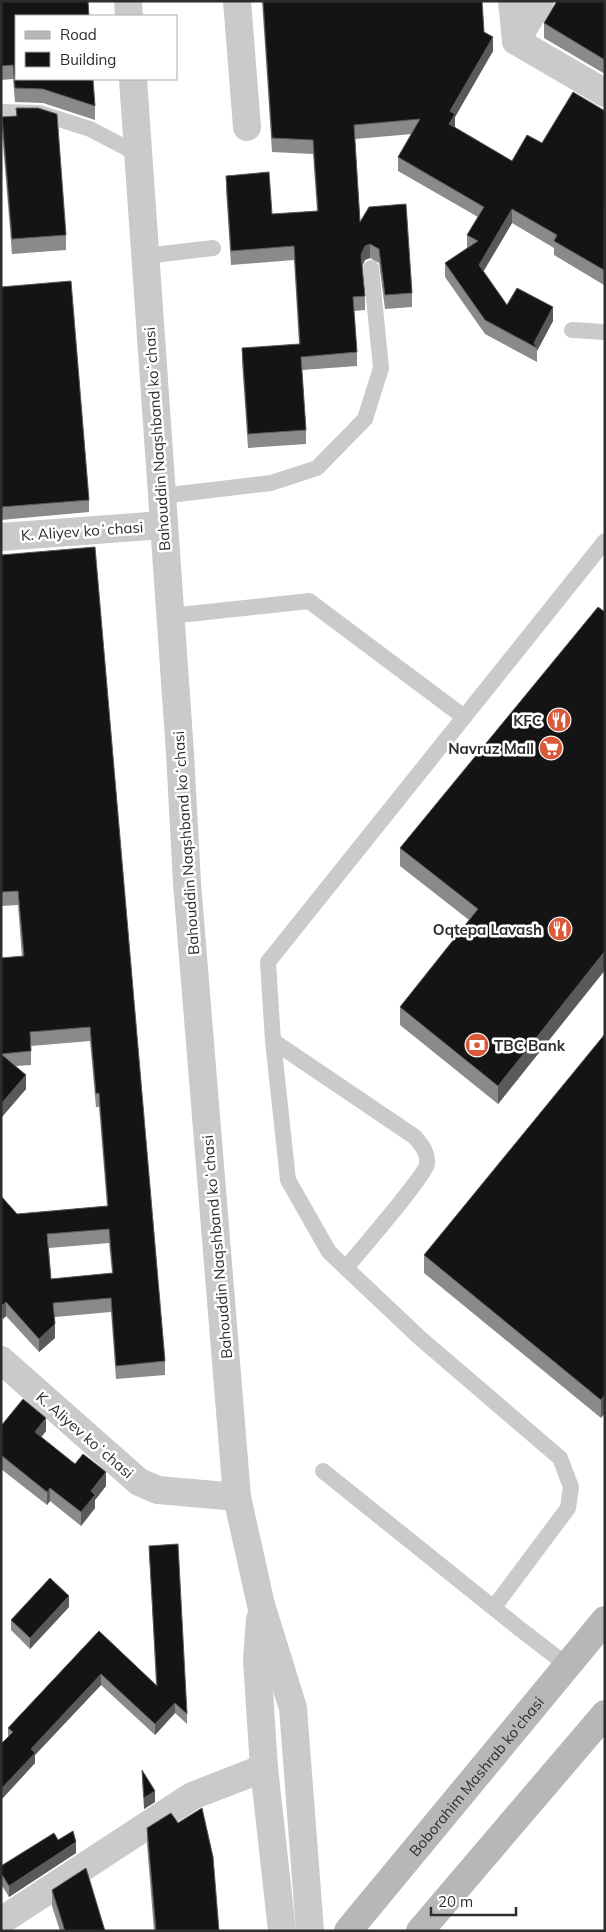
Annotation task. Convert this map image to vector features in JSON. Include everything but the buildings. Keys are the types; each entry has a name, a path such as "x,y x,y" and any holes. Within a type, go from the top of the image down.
{"main road":[{"name":"Boborahim Mashrab ko'chasi","path":"348,1931 605,1620"},
{"path":"420,1931 605,1714"}],"street":[{"path":"128,1 129,15"},
{"path":"237,1 247,127"},
{"path":"512,1 516,41"},
{"path":"516,41 540,1"},
{"path":"516,41 605,93"},
{"name":"Bahouddin Naqshband koʻchasi","path":"133,80 188,893 237,1497 261,1605"},
{"name":"K. Aliyev koʻchasi","path":"1,537 163,525"},
{"name":"K. Aliyev koʻchasi","path":"1,1360 139,1482 158,1490 237,1497"},
{"path":"261,1605 257,1660 264,1768 282,1931"},
{"path":"261,1605 294,1708 310,1931"},
{"path":"1,1921 192,1796 264,1768"}],"lane":[{"path":"1,112 40,113 90,128 138,154"},
{"path":"145,256 213,248"},
{"path":"161,496 271,483 317,468 365,419 382,368 371,268"},
{"path":"572,330 605,332"},
{"path":"494,1607 568,1508 571,1487 560,1458 420,1338 329,1252 288,1180 273,1041 268,962 605,541"},
{"path":"170,616 309,601 464,717"},
{"path":"273,1041 415,1137 426,1151 427,1166 346,1268"},
{"path":"323,1471 568,1666"}],"place":[{"name":"KFC","path":"559,720"},
{"name":"Navruz Mall","path":"551,748"},
{"name":"Oqtepa Lavash","path":"560,929"},
{"name":"TBC Bank","path":"477,1045"}]}
